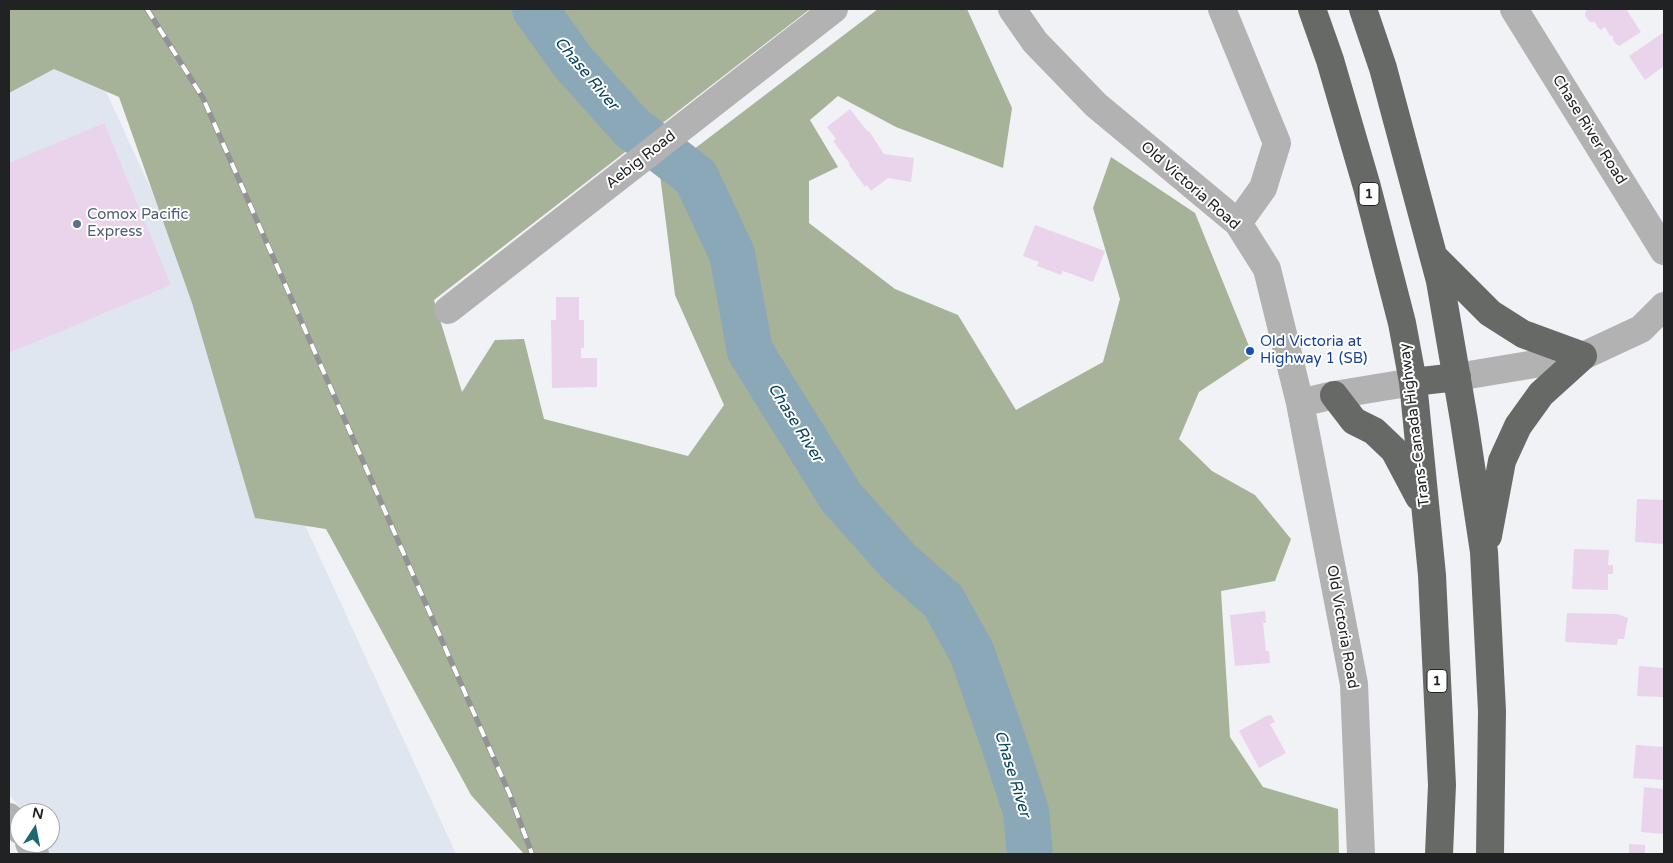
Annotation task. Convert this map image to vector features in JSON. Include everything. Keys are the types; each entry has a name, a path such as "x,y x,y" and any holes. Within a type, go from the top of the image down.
{"highway":[{"name":"Trans-Canada Highway","path":"1312,9 1330,60 1368,187 1402,323 1413,382 1432,575 1442,785 1439,854"},
{"path":"1363,9 1383,68 1434,257 1458,377 1484,552 1492,711 1490,854"},
{"path":"1434,257 1490,313 1523,334 1583,356 1541,394 1518,426 1502,461 1484,552"},
{"path":"1413,382 1458,377"},
{"path":"1334,395 1354,420 1374,431 1394,450 1425,508"}],"street":[{"name":"Aebig Road","path":"448,310 834,9"},
{"name":"Old Victoria Road","path":"1012,9 1035,42 1096,105 1238,223 1267,269 1300,403 1354,684 1361,854"},
{"path":"1222,9 1277,143 1263,188 1238,223"},
{"name":"Chase River Road","path":"1514,9 1664,251"},
{"path":"1458,377 1583,356 1641,329 1664,306"},
{"path":"1300,403 1334,395 1413,382"}],"shaded area":[{"path":"81,37 456,854 50,854 60,853 60,803 16,803 9,794 9,76"}],"green space":[{"path":"9,9 810,9 434,300 462,392 495,340 524,339 544,419 688,456 724,405 675,295 660,175 878,9 967,9 1012,108 1003,168 896,127 838,96 810,120 838,167 809,181 809,223 895,289 958,315 1016,410 1103,362 1120,299 1093,208 1111,157 1195,213 1253,356 1199,392 1179,439 1212,471 1255,495 1291,539 1275,581 1221,591 1230,737 1263,787 1338,809 1339,854 524,854 471,795 326,529 255,518 192,303 119,97 54,69 9,93"}],"building":[{"path":"1586,9 1626,9 1641,32 1619,46 1605,27 1601,30 1595,22 1590,22 1585,16"},
{"path":"1664,32 1664,66 1645,80 1629,56"},
{"path":"850,109 869,131 884,154 914,158 911,182 888,178 871,191 867,185 865,187 833,141 836,139 827,127"},
{"name":"Comox Pacific Express","path":"104,123 171,285 9,353 9,163"},
{"path":"1035,225 1105,251 1093,282 1063,271 1061,275 1037,266 1039,262 1023,256"},
{"path":"556,297 579,297 579,320 584,320 584,348 581,348 581,358 597,358 597,387 552,388 551,320 556,320"},
{"path":"1637,499 1664,500 1664,544 1635,542"},
{"path":"1574,549 1609,550 1608,565 1613,565 1613,574 1608,574 1608,590 1572,589"},
{"path":"1265,611 1266,623 1263,623 1266,651 1269,651 1270,663 1235,666 1230,615"},
{"path":"1567,613 1618,614 1628,618 1624,639 1618,639 1617,645 1565,642"},
{"path":"1639,666 1664,668 1664,697 1637,696"},
{"path":"1271,715 1275,722 1270,724 1286,753 1259,768 1239,731"},
{"path":"1636,745 1664,747 1664,780 1633,778"},
{"path":"1644,787 1664,789 1664,834 1641,832"},
{"path":"1629,844 1645,845 1645,854 1629,854"}],"waterway":[{"name":"Chase River","path":"535,9 572,61 631,127 696,177 732,254 750,351 841,497 899,562 943,601 972,653 1026,811 1030,854"}],"railway":[{"path":"147,9 203,98 510,795 532,854"}],"place":[{"name":"Comox Pacific Express","path":"77,224"},
{"name":"Old Victoria at Highway 1 (SB)","path":"1250,351"}]}
